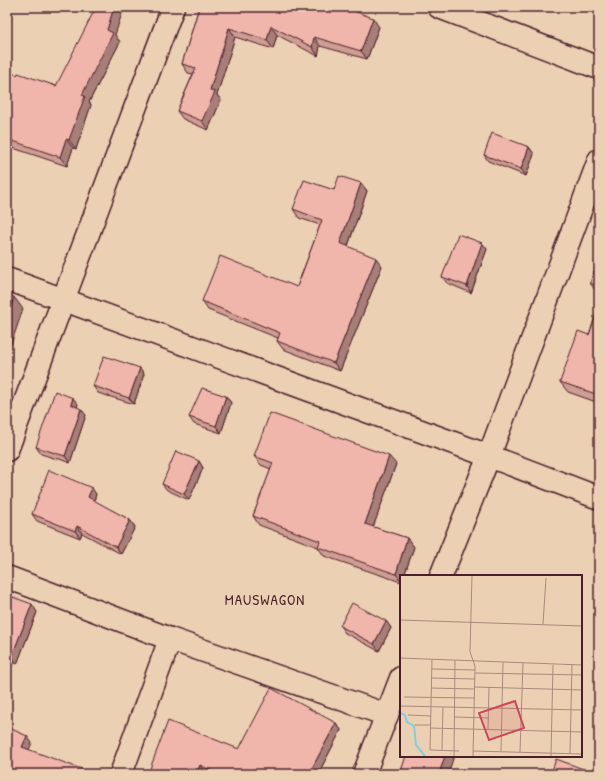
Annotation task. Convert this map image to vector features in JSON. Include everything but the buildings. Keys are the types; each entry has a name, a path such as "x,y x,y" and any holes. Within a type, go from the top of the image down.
{"street":[{"path":"7,450 173,7"},
{"path":"440,7 599,68"},
{"path":"441,575 489,456 599,160"},
{"path":"7,279 489,456 599,498"},
{"path":"7,577 170,639 386,715"},
{"path":"121,774 170,639"},
{"path":"364,774 400,680"}],"district":[{"name":"MAUSWAGON","path":"265,599"}]}
